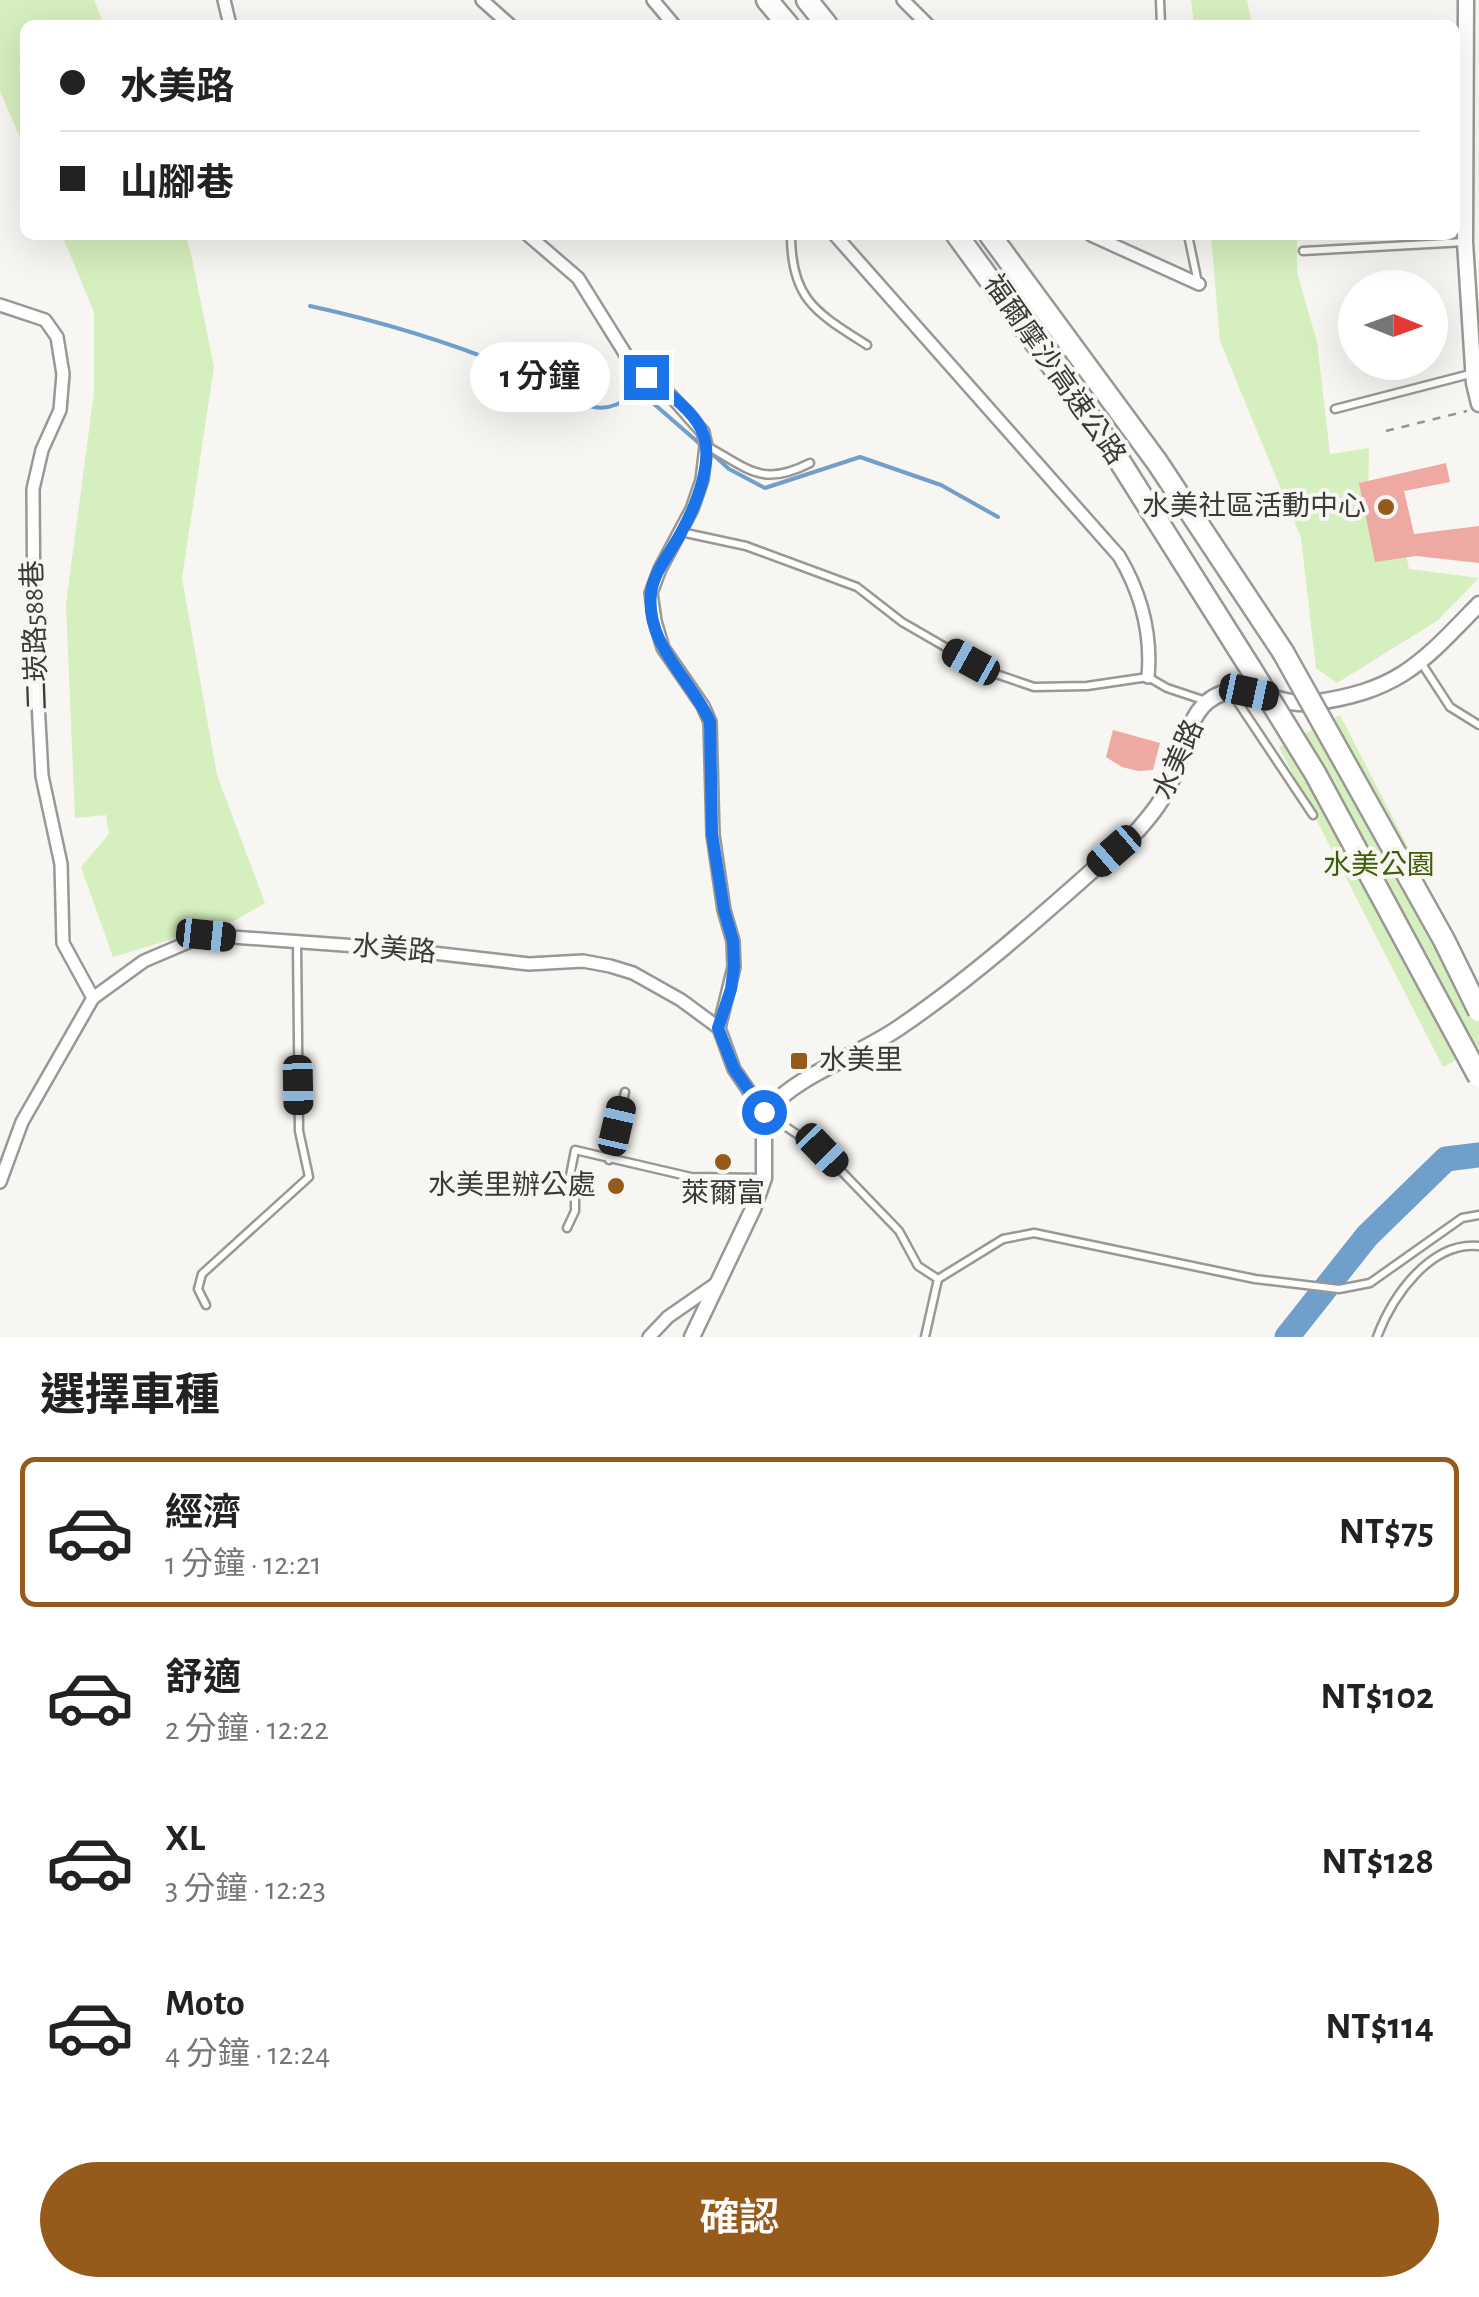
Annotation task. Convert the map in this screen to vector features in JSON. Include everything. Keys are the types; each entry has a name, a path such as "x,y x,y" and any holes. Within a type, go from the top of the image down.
{"highway":[{"path":"768,0 784,20"},
{"path":"807,0 823,20"},
{"name":"福爾摩沙高速公路","path":"961,240 1107,441 1315,773 1479,1077"},
{"name":"福爾摩沙高速公路","path":"994,240 1157,462 1282,652 1444,940 1479,1011"}],"street":[{"path":"482,0 504,20"},
{"path":"653,0 670,20"},
{"path":"903,0 923,20"},
{"path":"1466,0 1464,242 1479,406"},
{"path":"534,240 578,278 626,355 698,423 706,446 702,480 682,532 651,593 654,621 663,648 710,722 712,834 733,941 734,966 718,1028 734,1069 764,1112 764,1178 692,1337"},
{"path":"840,240 1119,556 1134,581 1145,616 1148,677"},
{"path":"1102,240 1199,284"},
{"name":"二崁路588巷","path":"0,305 45,320 57,337 63,374 60,410 42,450 33,489 34,628 42,776 62,864 62,943 93,998"},
{"path":"1230,691 1307,704 1397,680 1422,664 1479,604"},
{"name":"水美路","path":"764,1112 783,1092 881,1038 958,984 1138,830 1160,806 1195,718 1208,702 1230,691"},
{"name":"水美路","path":"93,998 144,961 206,935 398,949 529,964 582,960 634,974 681,1000 718,1028"},
{"path":"0,1182 22,1122 93,998"},
{"path":"649,1337 668,1317 714,1285"}],"lane":[{"path":"791,240 791,265 817,313 867,344"},
{"path":"1189,240 1199,284"},
{"path":"1302,251 1464,242"},
{"path":"1335,409 1474,374"},
{"path":"706,446 772,477 810,463"},
{"path":"682,532 746,546 857,587 902,622 946,648 999,675 1034,687 1087,686 1148,677 1208,702"},
{"path":"1422,664 1450,707 1479,725"},
{"path":"1230,691 1314,815"},
{"path":"206,1306 198,1289 202,1274 309,1176 299,1131 297,944"},
{"path":"609,1160 625,1092"},
{"path":"764,1112 822,1150 899,1231 918,1266 938,1279"},
{"path":"567,1228 574,1211 575,1195 568,1182 575,1150 691,1177 764,1178"},
{"path":"540,1180 568,1182"},
{"path":"925,1337 938,1279 1002,1239 1034,1233 1255,1279 1339,1289 1370,1283 1462,1218 1479,1214"},
{"path":"1377,1337 1392,1304 1434,1258 1464,1244 1479,1246"}],"path":[{"path":"1386,431 1479,406"}],"green space":[{"path":"0,0 94,0 102,20 20,20 20,137 0,91"},
{"path":"1191,0 1247,0 1251,20 1193,20"},
{"path":"64,240 187,240 214,367 182,578 217,775 265,903 236,920 113,957 81,867 109,834 106,815 75,818 66,604 94,392 94,312"},
{"path":"1211,240 1297,240 1297,272 1317,342 1330,454 1369,448 1368,495 1403,539 1409,569 1479,578 1437,621 1337,683 1316,668 1301,538 1220,341"},
{"name":"水美公園","path":"1340,715 1479,985 1479,1048 1443,1067 1279,747"}],"building":[{"name":"水美社區活動中心","path":"1446,463 1450,482 1404,491 1414,534 1479,526 1479,563 1416,556 1375,562 1359,483"},
{"path":"1113,730 1160,743 1153,770 1122,767 1106,757"}],"waterway":[{"path":"310,306 462,349 522,372 589,406 610,407 638,390 700,444"},
{"path":"708,450 729,469 765,488 860,457 941,485 998,517"},
{"path":"1287,1337 1367,1236 1446,1159 1479,1155"}],"place":[{"name":"水美社區活動中心","path":"1386,507"},
{"name":"水美里","path":"799,1061"},
{"name":"萊爾富","path":"723,1162"},
{"name":"水美里辦公處","path":"616,1186"}],"route":[{"path":"646,377 698,423 706,446 702,480 692,509 651,593 654,621 663,648 710,722 712,834 733,941 734,966 718,1028 734,1069 764,1112"}]}
